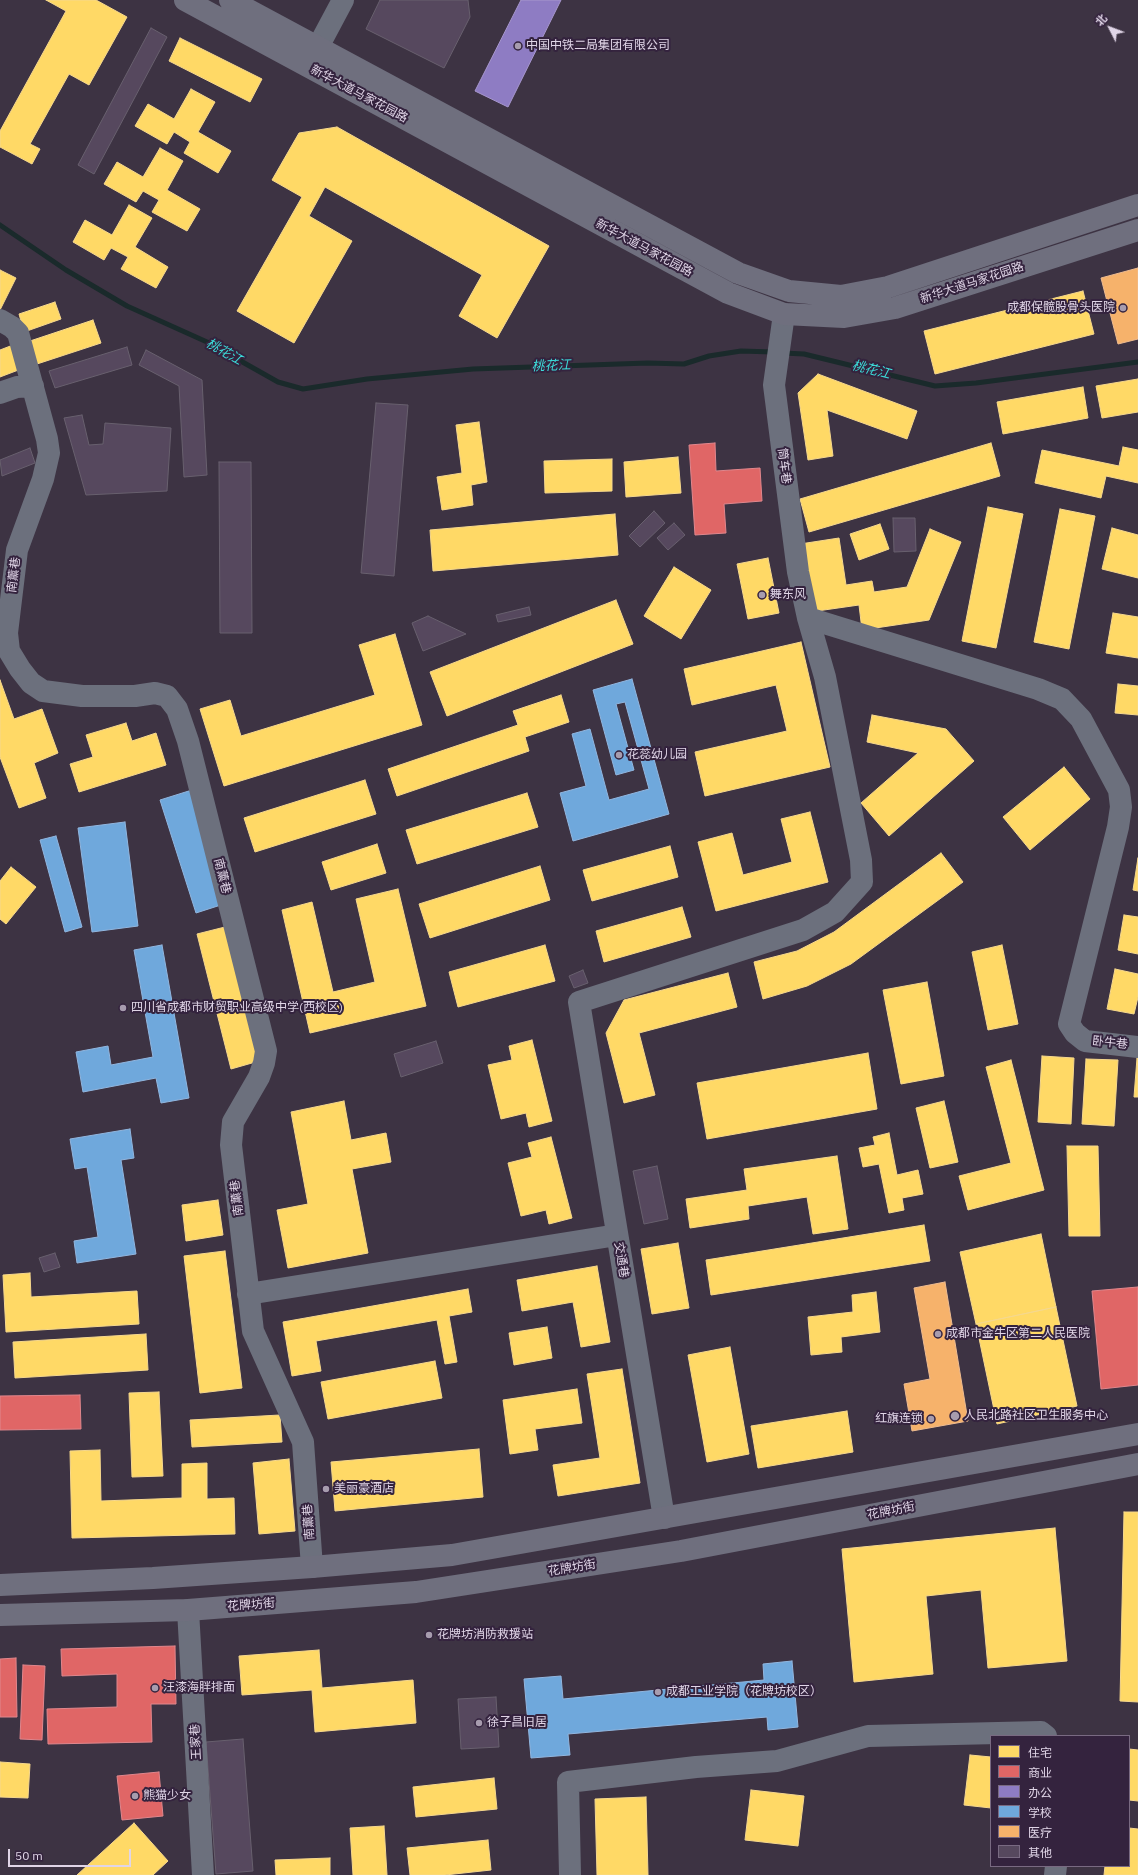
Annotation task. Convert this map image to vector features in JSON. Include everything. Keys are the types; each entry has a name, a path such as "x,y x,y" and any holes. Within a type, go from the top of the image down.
{"main road":[{"name":"新华大道马家花园路","path":"184,0 728,293 784,314 844,317 896,308 1138,230"},
{"name":"新华大道马家花园路","path":"230,0 738,273 789,291 841,296 888,287 1138,205"},
{"path":"0,1585 153,1578 312,1567 452,1555 1138,1434"},
{"name":"花牌坊街","path":"0,1615 188,1610 416,1592 681,1551 1138,1464"}],"street":[{"path":"318,47 343,0"},
{"name":"筒车巷","path":"579,1002 803,930 835,912 862,882 861,860 828,693 808,618 798,572 774,385 784,314"},
{"name":"南薰巷","path":"0,320 12,327 18,333 33,386 49,453 43,479 17,550 7,633 9,651 31,683 43,691 82,696 135,696 155,693 167,696 177,709 188,741 266,1051 259,1077 233,1122 230,1145 253,1331 303,1442 312,1567"},
{"path":"0,393 17,387 33,386"},
{"name":"卧牛巷","path":"808,618 1038,689 1062,699 1081,720 1119,790 1121,807 1118,827 1074,997 1069,1024 1075,1034 1085,1041 1138,1046"},
{"name":"交通巷","path":"579,1002 664,1518"},
{"path":"248,1294 617,1235"},
{"name":"王家巷","path":"188,1610 203,1875"},
{"path":"570,1875 568,1782 696,1767 777,1761 868,1736 1041,1732 1045,1735"}],"building: 住宅":[{"path":"46,0 96,0 127,17 89,85 69,74 30,144 40,149 32,164 0,147 0,131 66,11"},
{"path":"180,38 262,79 250,102 169,61"},
{"path":"191,89 215,102 198,132 231,151 218,173 184,153 190,142 174,132 167,144 135,126 148,104 174,119"},
{"path":"337,127 549,246 497,338 459,316 482,275 325,187 309,216 352,241 294,343 237,311 302,197 272,180 299,133"},
{"path":"160,148 183,161 167,190 200,209 187,231 152,212 159,200 143,191 136,202 104,184 117,162 143,177"},
{"path":"129,205 152,218 135,247 168,267 156,288 121,269 128,257 111,248 104,260 73,242 85,220 112,235"},
{"path":"0,270 16,278 0,310"},
{"path":"1083,291 1094,334 935,374 924,331"},
{"path":"55,302 61,319 24,332 19,314"},
{"path":"93,320 101,343 37,364 30,341"},
{"path":"13,345 21,369 0,377 0,350"},
{"path":"818,374 917,411 907,439 827,410 833,456 808,460 798,393"},
{"path":"1138,379 1138,412 1102,418 1096,386"},
{"path":"1083,387 1088,418 1003,434 997,402"},
{"path":"479,422 487,482 471,485 473,505 442,510 437,477 462,473 456,425"},
{"path":"991,443 1000,476 809,532 800,499"},
{"path":"1123,447 1138,450 1138,483 1106,476 1101,498 1035,483 1042,450 1119,466"},
{"path":"678,457 681,493 626,497 624,462"},
{"path":"612,459 612,491 545,493 544,461"},
{"path":"988,507 1023,514 996,648 962,641"},
{"path":"1060,509 1095,516 1069,649 1034,642"},
{"path":"615,514 618,555 433,571 430,530"},
{"path":"880,524 889,549 859,560 850,534"},
{"path":"1112,528 1138,535 1138,578 1102,569"},
{"path":"930,529 961,542 929,620 862,630 859,605 810,612 800,544 839,538 846,585 872,581 874,592 907,587"},
{"path":"768,558 779,613 748,619 737,564"},
{"path":"674,567 711,590 681,639 644,616"},
{"path":"616,600 633,644 447,716 430,672"},
{"path":"1113,613 1138,617 1138,658 1106,653"},
{"path":"395,634 422,725 224,786 200,709 230,700 241,736 375,695 359,645"},
{"path":"801,642 830,767 705,796 695,752 787,731 776,685 692,705 684,669"},
{"path":"0,680 14,719 42,709 58,753 34,763 46,798 19,808 0,757"},
{"path":"1118,684 1138,686 1138,715 1115,713"},
{"path":"561,695 569,722 525,737 529,751 397,796 388,769 518,725 513,711"},
{"path":"872,715 946,729 974,761 889,836 861,803 918,753 867,742"},
{"path":"126,723 132,741 156,733 166,765 79,792 70,764 93,757 86,735"},
{"path":"1064,767 1090,799 1030,850 1003,817"},
{"path":"365,780 376,814 255,852 244,818"},
{"path":"527,793 538,827 417,864 406,830"},
{"path":"810,812 828,882 716,911 698,842 732,833 743,875 792,862 781,819"},
{"path":"377,844 386,873 331,890 322,862"},
{"path":"670,846 678,877 592,901 583,870"},
{"path":"941,853 963,882 851,964 807,986 763,999 754,962 797,951 834,932"},
{"path":"1138,858 1138,891 1133,890"},
{"path":"540,866 550,900 430,938 419,904"},
{"path":"11,867 36,887 6,924 0,919 0,881"},
{"path":"398,889 426,1006 310,1033 282,910 312,902 333,992 375,982 356,899"},
{"path":"682,907 691,937 604,962 596,931"},
{"path":"1124,915 1138,917 1138,954 1118,950"},
{"path":"225,927 259,1061 231,1069 197,934"},
{"path":"545,945 555,981 458,1007 449,972"},
{"path":"1002,945 1018,1024 988,1030 972,952"},
{"path":"1115,969 1138,974 1138,997 1134,1014 1107,1009"},
{"path":"728,973 737,1007 639,1033 655,1095 624,1103 606,1033 624,1000"},
{"path":"927,982 944,1076 901,1084 883,990"},
{"path":"532,1040 552,1121 529,1127 526,1113 501,1119 488,1065 512,1060 509,1046"},
{"path":"868,1053 877,1109 707,1139 697,1083"},
{"path":"1042,1056 1074,1058 1071,1124 1038,1122"},
{"path":"1137,1058 1138,1097 1134,1097"},
{"path":"1086,1059 1118,1060 1114,1126 1082,1124"},
{"path":"1011,1060 1044,1190 968,1210 959,1176 1011,1163 986,1067"},
{"path":"344,1101 351,1140 386,1133 391,1162 352,1169 368,1253 288,1268 277,1210 308,1204 291,1112"},
{"path":"944,1101 958,1162 930,1168 916,1108"},
{"path":"889,1133 897,1175 918,1170 923,1194 902,1198 904,1210 889,1213 879,1164 863,1167 859,1148 875,1145 873,1137"},
{"path":"551,1137 572,1218 549,1224 546,1210 521,1216 508,1163 532,1157 528,1143"},
{"path":"1067,1146 1098,1146 1100,1236 1069,1236"},
{"path":"837,1156 848,1229 813,1234 807,1197 748,1206 749,1219 690,1228 686,1199 747,1190 744,1169"},
{"path":"218,1200 223,1235 186,1241 182,1205"},
{"path":"924,1225 930,1261 711,1295 706,1260"},
{"path":"1041,1234 1056,1307 976,1324 960,1252"},
{"path":"678,1243 689,1308 652,1314 641,1249"},
{"path":"225,1251 242,1388 200,1393 184,1256"},
{"path":"597,1266 610,1342 581,1347 573,1302 522,1311 517,1280"},
{"path":"30,1273 31,1297 137,1291 139,1324 6,1332 3,1275"},
{"path":"468,1289 472,1312 449,1316 457,1362 445,1364 437,1320 316,1341 321,1371 292,1376 283,1322"},
{"path":"876,1292 880,1332 841,1337 842,1352 811,1355 808,1317 853,1312 852,1295"},
{"path":"1056,1307 1077,1406 997,1424 976,1324"},
{"path":"547,1327 552,1358 514,1365 509,1333"},
{"path":"146,1334 148,1370 15,1378 13,1342"},
{"path":"730,1347 749,1454 707,1462 688,1355"},
{"path":"435,1361 442,1398 328,1419 321,1382"},
{"path":"622,1369 640,1483 558,1496 553,1465 600,1458 587,1374"},
{"path":"577,1389 582,1423 535,1429 538,1450 510,1454 503,1400"},
{"path":"159,1392 163,1476 132,1477 129,1393"},
{"path":"847,1411 853,1452 758,1468 751,1426"},
{"path":"280,1415 282,1442 192,1447 190,1420"},
{"path":"479,1449 483,1497 335,1511 331,1462"},
{"path":"100,1450 101,1501 182,1498 182,1464 207,1463 207,1499 234,1498 235,1534 72,1538 70,1451"},
{"path":"289,1459 295,1531 259,1534 253,1463"},
{"path":"1124,1512 1138,1512 1138,1702 1120,1701"},
{"path":"1055,1528 1067,1661 988,1668 981,1590 926,1596 933,1674 854,1682 842,1549"},
{"path":"319,1650 322,1688 413,1680 416,1723 315,1732 312,1690 242,1695 239,1656"},
{"path":"1130,1749 1138,1750 1138,1801 1130,1800"},
{"path":"970,1755 990,1757 990,1808 964,1805"},
{"path":"0,1762 30,1764 28,1798 0,1797"},
{"path":"494,1778 497,1809 416,1817 413,1787"},
{"path":"751,1790 804,1796 798,1846 745,1840"},
{"path":"646,1797 648,1875 597,1875 595,1799"},
{"path":"134,1823 168,1861 153,1875 77,1875"},
{"path":"384,1826 387,1875 353,1875 350,1828"},
{"path":"1130,1828 1138,1829 1138,1875 1104,1875 1105,1867 1130,1867"},
{"path":"488,1840 491,1870 445,1875 410,1875 407,1848"},
{"path":"330,1858 330,1875 276,1875 275,1860"}],"building: 商业":[{"path":"715,443 716,471 760,468 762,501 724,504 726,533 695,535 689,445"},
{"path":"1138,1287 1138,1385 1101,1389 1092,1291"},
{"path":"80,1395 81,1429 0,1430 0,1396"},
{"path":"175,1646 176,1704 151,1704 152,1742 48,1744 47,1709 117,1707 117,1674 62,1676 61,1649"},
{"path":"16,1658 17,1717 0,1717 0,1659"},
{"path":"23,1665 45,1666 42,1740 20,1739"},
{"path":"159,1772 163,1816 122,1820 117,1776"}],"building: 办公":[{"name":"中国中铁二局集团有限公司","path":"521,0 561,0 508,107 475,91"}],"building: 学校":[{"path":"632,679 669,814 573,841 560,793 586,786 572,734 590,729 609,800 649,789 625,702 616,704 634,770 616,775 593,690"},
{"path":"192,790 227,903 196,913 160,800"},
{"path":"125,822 138,926 92,932 78,828"},
{"path":"56,836 82,927 65,932 40,840"},
{"path":"162,945 189,1098 161,1103 156,1078 83,1092 76,1052 108,1046 111,1065 153,1057 134,950"},
{"path":"130,1129 134,1158 121,1160 136,1254 77,1263 74,1241 98,1237 87,1167 75,1169 70,1139"},
{"path":"792,1661 798,1727 768,1730 767,1717 568,1734 570,1755 531,1758 524,1679 561,1676 563,1699 764,1680 763,1664"}],"building: 医疗":[{"name":"成都保髋股骨头医院","path":"1138,268 1138,339 1118,344 1101,278"},
{"name":"成都市金牛区第二人民医院","path":"945,1282 968,1421 912,1431 904,1384 930,1379 914,1288"}],"building: 其他":[{"path":"380,0 468,0 470,17 444,68 366,29"},
{"path":"151,28 167,37 94,174 78,165"},
{"path":"127,347 132,365 55,388 49,371"},
{"path":"146,350 202,380 207,475 184,477 179,386 139,365"},
{"path":"376,403 408,405 394,576 361,573"},
{"path":"82,415 89,445 103,444 105,423 171,428 167,491 86,495 64,418"},
{"path":"30,448 35,463 2,476 0,460"},
{"path":"219,462 251,462 252,633 220,633"},
{"path":"654,511 665,523 640,547 629,536"},
{"path":"893,518 915,518 916,551 894,552"},
{"path":"674,523 685,535 668,550 657,538"},
{"path":"529,607 531,615 498,622 496,615"},
{"path":"428,616 466,634 423,651 412,623"},
{"path":"583,970 588,983 574,988 569,976"},
{"path":"436,1041 443,1063 401,1077 394,1054"},
{"path":"657,1166 668,1219 644,1224 633,1171"},
{"path":"55,1253 60,1267 44,1272 39,1258"},
{"name":"徐子昌旧居","path":"496,1697 499,1747 461,1749 458,1699"},
{"path":"243,1739 253,1871 216,1874 206,1742"}],"waterway":[{"name":"桃花江","path":"0,225 66,270 127,306 207,342 278,382 303,389 367,379 473,369 648,363 684,364 709,356 741,351 773,352"},
{"name":"桃花江","path":"783,353 804,354 935,386 976,383 1138,362"}],"place":[{"name":"中国中铁二局集团有限公司","path":"518,46"},
{"name":"成都保髋股骨头医院","path":"1123,308"},
{"name":"舞东风","path":"762,595"},
{"name":"花蕊幼儿园","path":"619,755"},
{"name":"四川省成都市财贸职业高级中学(西校区)","path":"123,1008"},
{"name":"成都市金牛区第二人民医院","path":"938,1334"},
{"name":"人民北路社区卫生服务中心","path":"955,1416"},
{"name":"红旗连锁","path":"931,1419"},
{"name":"美丽豪酒店","path":"326,1489"},
{"name":"花牌坊消防救援站","path":"429,1635"},
{"name":"汪漆海胖排面","path":"155,1688"},
{"name":"成都工业学院（花牌坊校区）","path":"658,1692"},
{"name":"徐子昌旧居","path":"479,1723"},
{"name":"熊猫少女","path":"135,1796"}]}
